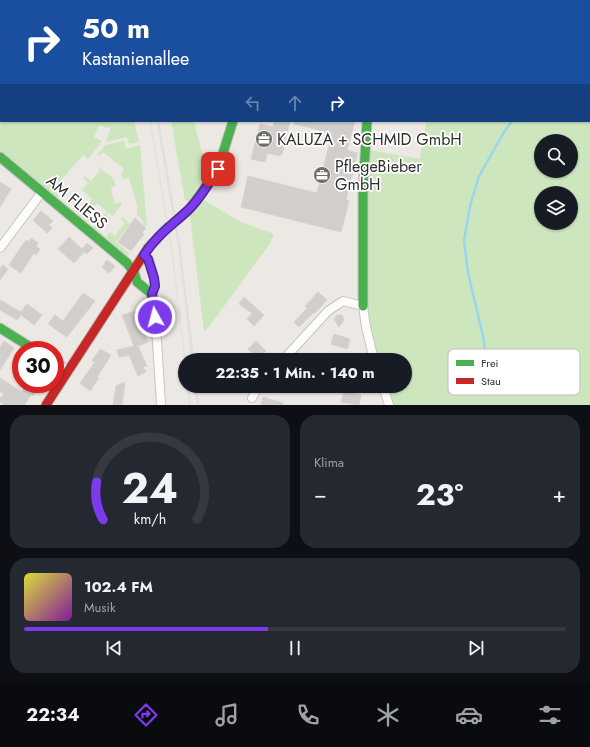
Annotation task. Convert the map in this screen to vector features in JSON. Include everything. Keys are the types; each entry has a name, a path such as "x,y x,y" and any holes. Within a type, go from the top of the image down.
{"street":[{"path":"46,405 144,255 156,239 167,228 188,211 218,169 233,122"},
{"path":"367,122 364,146 362,198 363,306 372,353"},
{"name":"AM FLIESS","path":"0,157 127,263 134,272 137,282 152,294"},
{"path":"0,248 42,192"},
{"path":"144,255 148,259 155,286 152,294 161,405"},
{"path":"289,353 328,311 343,301 363,306"},
{"path":"0,328 21,341"},
{"path":"64,368 69,371"},
{"path":"252,398 255,393"},
{"path":"385,393 389,405"}],"green space":[{"path":"0,122 134,122 139,142 129,144 127,137 106,142 110,128 99,125 94,137 102,141 88,159 83,155 56,186 61,192 57,197 85,220 90,216 89,220 86,222 0,152"},
{"path":"171,122 194,122 203,157 212,165 188,201 185,200"},
{"path":"426,122 590,122 590,405 390,405 386,393 412,393 412,353 375,353 365,304 364,149 420,159"},
{"path":"124,141 126,149 140,145 147,226 145,226 141,218 137,215 137,205 129,178 123,179 121,174 124,169 103,152 99,156 97,155 105,145"},
{"path":"95,165 112,177 116,185 111,188 115,204 121,202 122,204 113,216 109,213 106,215 110,219 109,220 103,216 107,212 97,203 93,208 89,204 92,199 82,190 88,183 83,178 85,176 91,181 100,170"},
{"path":"202,199 241,222 274,234 269,245 208,328 204,331 190,217"},
{"path":"122,217 130,224 116,242 130,254 127,257 93,228 99,224 96,228 106,237 110,232 115,236 125,223 121,219"}],"building":[{"path":"274,122 290,122 282,154 280,156 267,153 265,162 251,159 260,124 273,127"},
{"path":"294,122 355,122 347,150 357,153 357,155 346,200 349,201 341,232 241,207 248,176 317,193 332,133 294,124"},
{"path":"0,182 11,189 0,207"},
{"path":"41,211 53,221 49,225 52,228 47,233 33,220"},
{"path":"135,218 146,228 142,233 144,234 131,251 118,242"},
{"path":"69,237 82,249 87,243 93,248 87,254 84,252 74,263 58,249"},
{"path":"31,238 38,243 36,246 40,249 36,255 34,253 21,273 9,265 26,240 29,242"},
{"path":"107,260 115,266 109,273 102,267"},
{"path":"3,265 8,269 0,280 0,269"},
{"path":"318,292 327,300 299,327 294,322 307,308 305,306"},
{"path":"83,293 95,301 67,337 48,324 55,315 63,321"},
{"path":"244,297 264,315 254,326 247,319 252,313 239,304"},
{"path":"0,300 21,312 27,304 42,315 34,325 21,315 17,320 0,310"},
{"path":"135,311 148,342 138,346 147,366 143,367 146,372 138,376 129,355 119,357 117,350 134,346 122,315"},
{"path":"337,315 342,315 344,320 339,327 334,319"},
{"path":"334,334 350,339 347,349 331,344"},
{"path":"4,341 12,347 12,351 0,370 0,348"},
{"path":"256,341 266,351 264,353 252,353 248,349"},
{"path":"100,349 111,355 97,377 99,378 90,391 80,383 95,362 92,361"},
{"path":"0,378 12,386 12,393 35,393 33,396 31,395 24,405 4,405 0,402 0,399 4,393 0,392"},
{"path":"125,382 122,405 113,405 116,386"},
{"path":"343,393 361,395 359,405 341,402"},
{"path":"263,397 283,403 283,405 261,405"}],"waterway":[{"path":"485,349 468,273 464,241 470,206 479,176 511,122"}],"tram line":[{"path":"150,122 172,250 184,353"},
{"path":"189,393 190,405"}],"railway":[{"path":"158,122 179,245 192,353"},
{"path":"197,393 198,405"}],"traffic: fast":[{"path":"148,248 167,228 188,211 218,169 233,122"},
{"path":"363,306 363,190 367,122"},
{"path":"0,157 127,263 134,272 137,282 152,294"},
{"path":"0,328 21,341"}],"traffic: jam":[{"path":"46,405 148,248"}],"place":[{"name":"KALUZA + SCHMID GmbH","path":"264,139"},
{"name":"PflegeBieber GmbH","path":"322,175"}],"route":[{"path":"155,317 152,294 155,286 154,278 148,259 144,255 156,239 188,211 218,169"}]}
